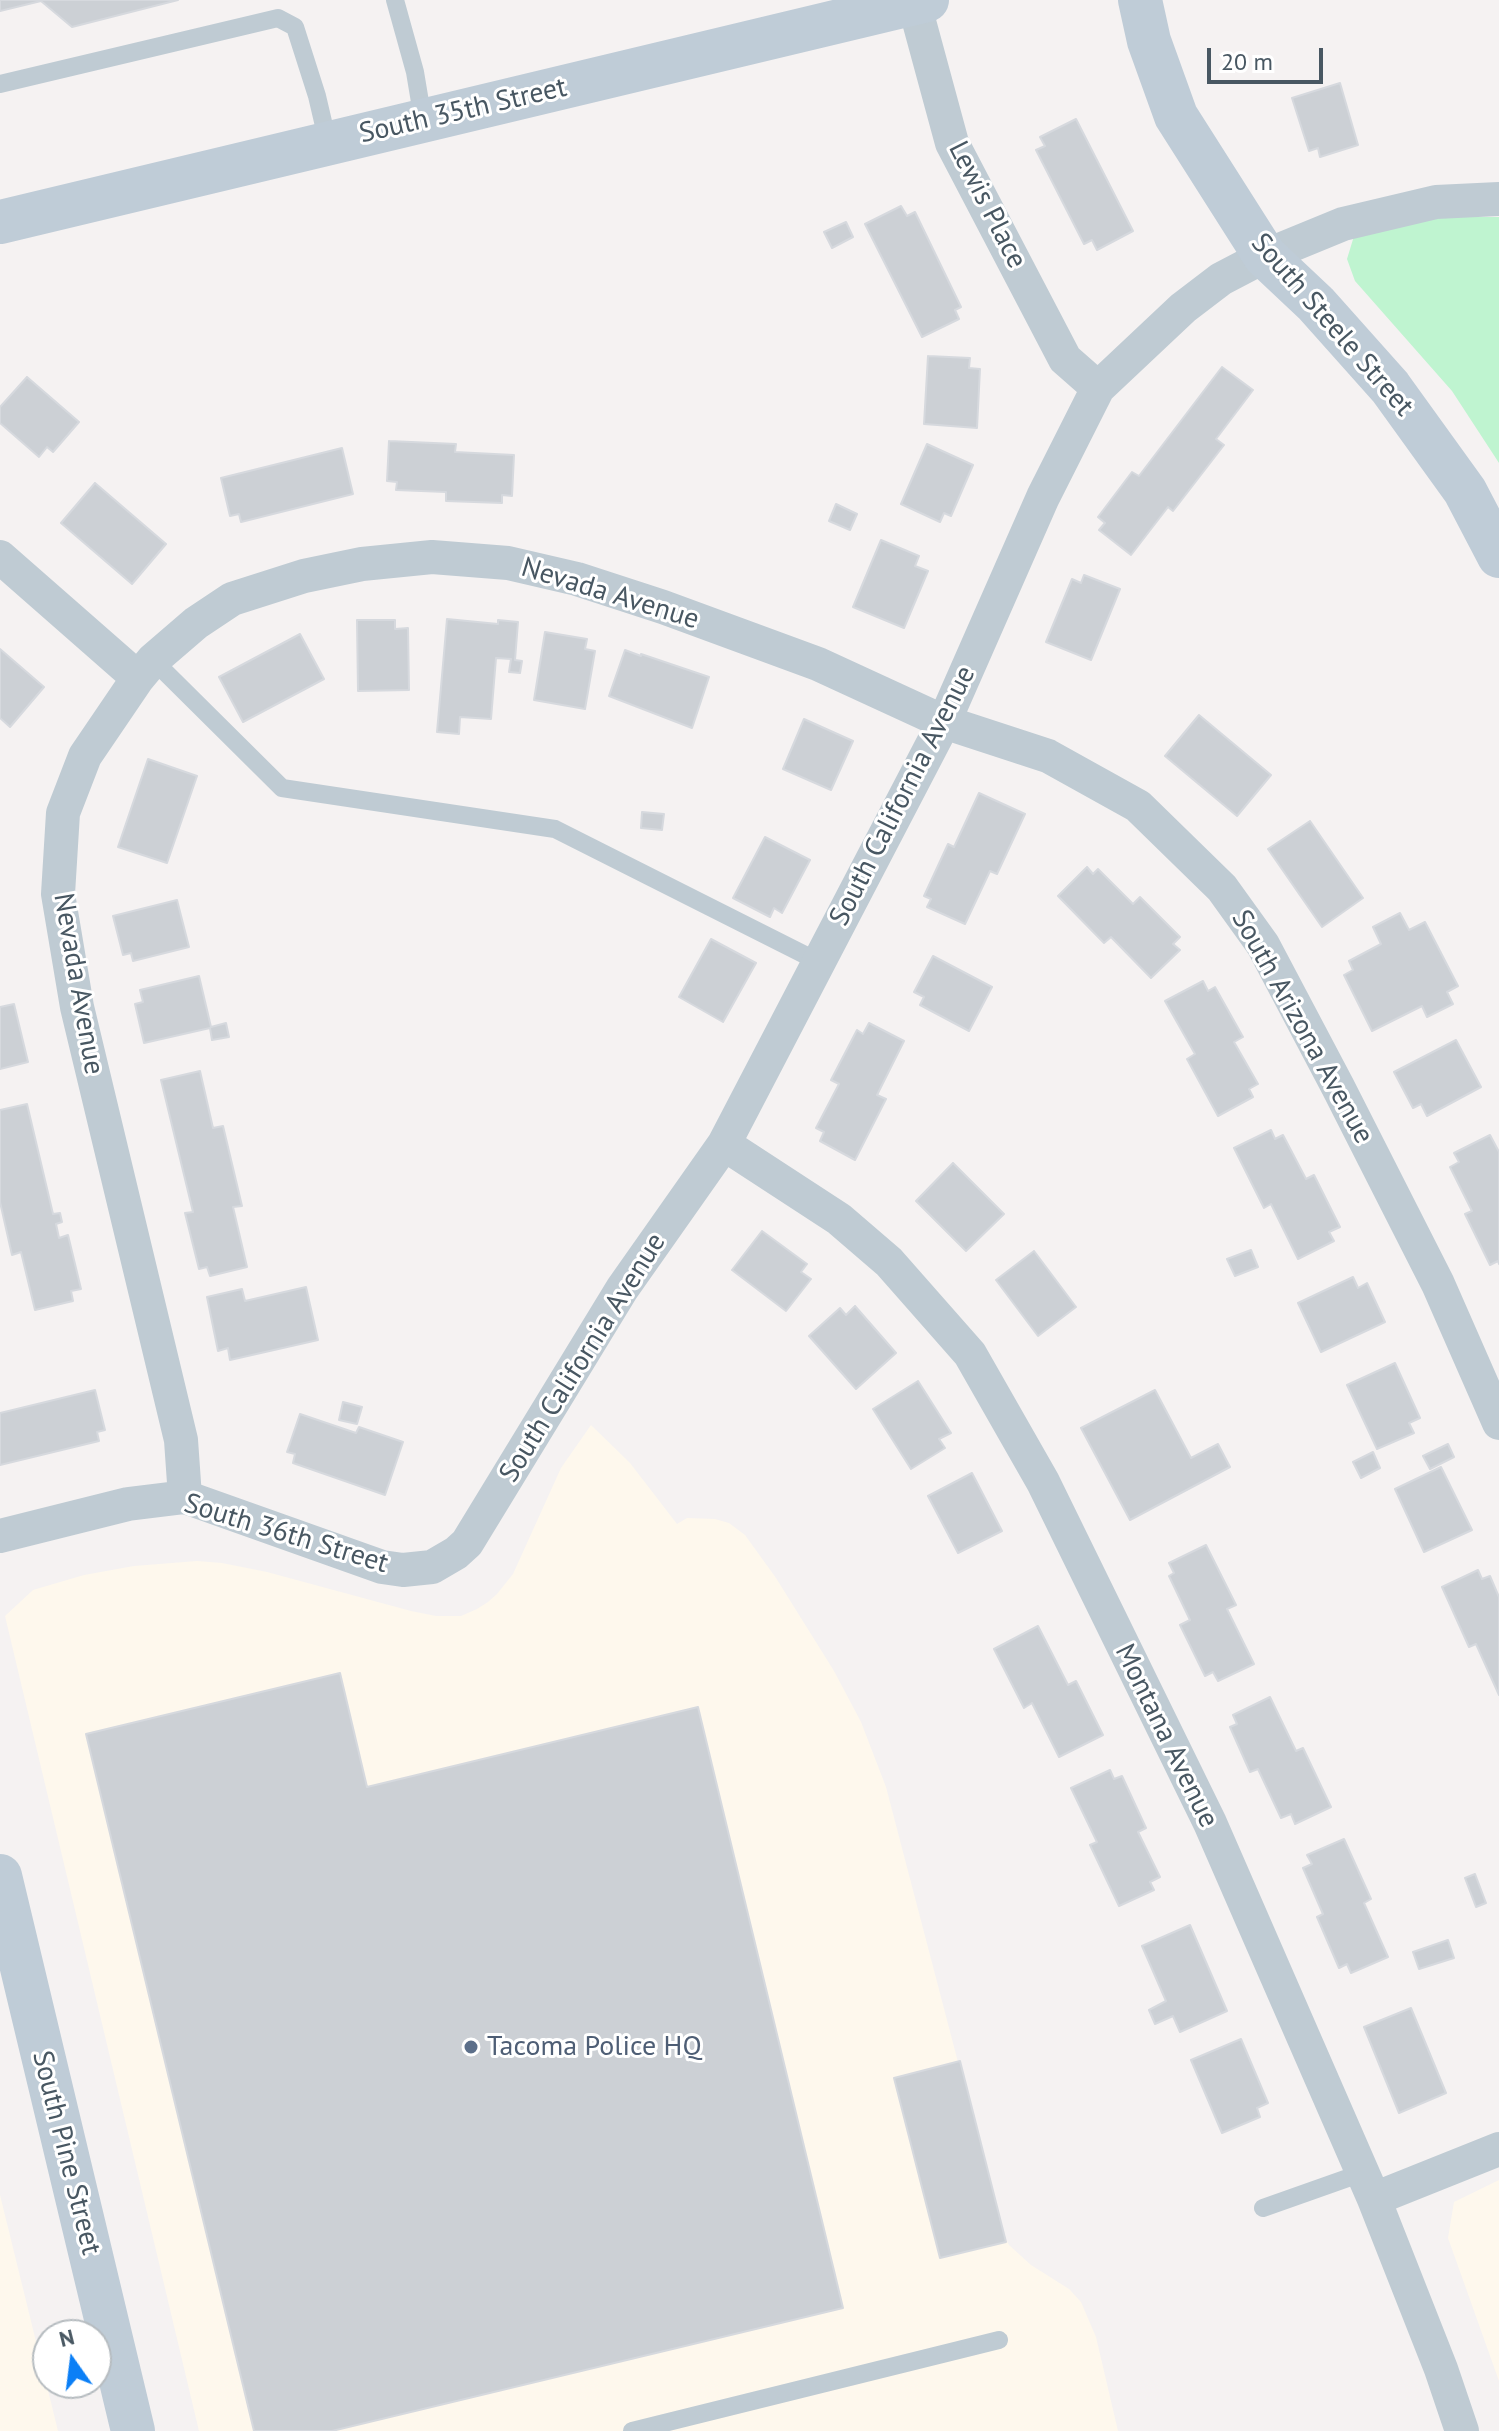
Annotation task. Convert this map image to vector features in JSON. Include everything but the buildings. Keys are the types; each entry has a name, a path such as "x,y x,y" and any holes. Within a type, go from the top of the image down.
{"street":[{"name":"South Steele Street","path":"1140,0 1149,41 1176,116 1265,256 1316,304 1390,387 1465,491 1499,556"},
{"name":"South 35th Street","path":"0,222 920,2"},
{"name":"Lewis Place","path":"920,2 952,143 1065,359 1098,388"},
{"name":"South California Avenue","path":"432,1567 467,1543 622,1289 724,1144 944,722 1043,497 1098,388 1183,308 1221,279 1265,256 1359,220 1436,202 1499,199"},
{"path":"0,557 146,669"},
{"name":"Nevada Avenue","path":"185,1497 181,1440 77,1007 58,894 63,813 85,756 146,669 196,623 232,599 304,576 362,564 432,557 508,563 592,583 818,664 944,722"},
{"name":"South Arizona Avenue","path":"944,722 1048,756 1138,806 1222,888 1263,945 1338,1087 1438,1284 1499,1423"},
{"name":"Montana Avenue","path":"724,1144 839,1219 879,1254 970,1354 1043,1482 1210,1823 1368,2186 1441,2369 1462,2431"},
{"name":"South 36th Street","path":"0,1536 128,1504 185,1497 382,1567 403,1570 432,1567"},
{"name":"South Pine Street","path":"0,1876 10,1961 133,2431"},
{"path":"1368,2186 1499,2149"}],"lane":[{"path":"395,0 415,72 423,120"},
{"path":"0,84 278,18 295,27 328,143"},
{"path":"146,669 282,788 555,829 819,962"},
{"path":"1263,2208 1368,2186"},
{"path":"632,2431 999,2340"}],"shaded area":[{"path":"591,1425 630,1463 677,1524 687,1518 715,1519 729,1523 745,1535 834,1671 861,1722 886,1787 1003,2234 1009,2245 1031,2265 1069,2289 1081,2302 1096,2337 1118,2431 199,2431 5,1616 33,1590 84,1575 134,1566 197,1561 267,1572 411,1611 436,1616 461,1616 488,1602 513,1574 561,1468"},
{"path":"1499,2180 1499,2381 1448,2238 1454,2202"},
{"path":"0,2195 32,2325 32,2399 50,2399 58,2431 0,2431"}],"green space":[{"path":"1439,217 1499,217 1499,463 1452,391 1355,281 1347,259 1354,236"}],"place":[{"name":"Tacoma Police HQ","path":"471,2047"}]}
